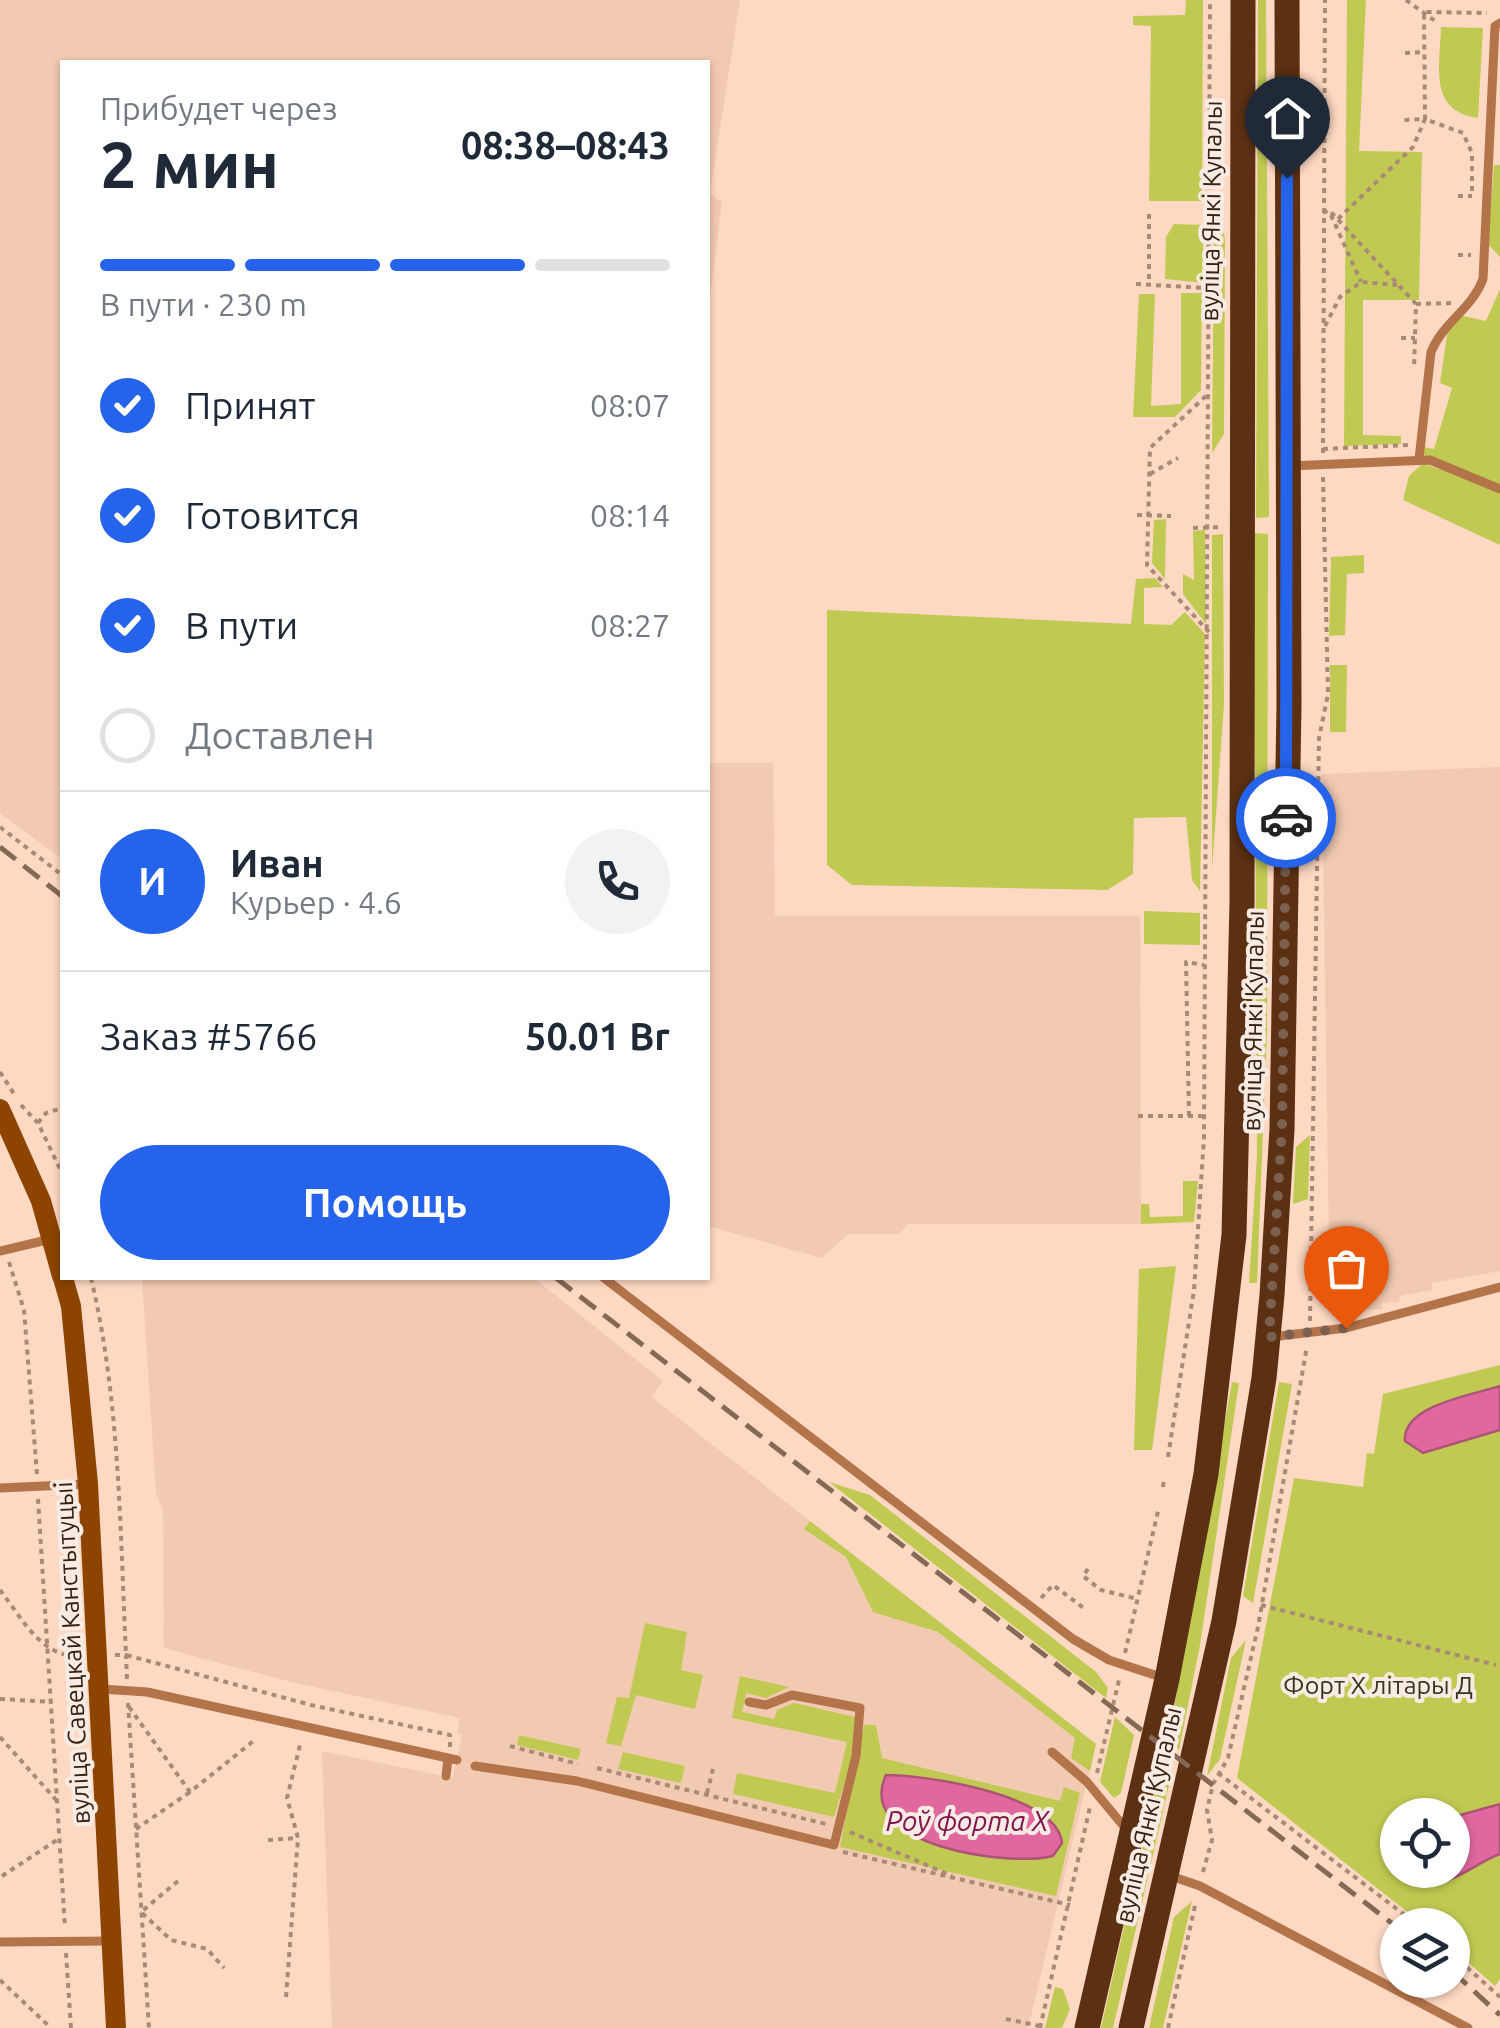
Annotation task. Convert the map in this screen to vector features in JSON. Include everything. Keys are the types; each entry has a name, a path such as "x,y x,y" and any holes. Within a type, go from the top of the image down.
{"main road":[{"name":"вуліца Янкі Купалы","path":"1087,2028 1166,1678 1206,1474 1226,1333 1234,1235 1242,903 1243,0"},
{"name":"вуліца Янкі Купалы","path":"1130,2028 1224,1621 1269,1337 1282,1128 1289,670 1287,0"},
{"name":"вуліца Савецкай Канстытуцыі","path":"0,1109 41,1201 60,1267"},
{"name":"вуліца Савецкай Канстытуцыі","path":"64,1280 73,1325 88,1484 116,2028"},
{"path":"1226,1333 1269,1337"}],"lane":[{"path":"1419,459 1431,352 1437,337 1470,303 1484,279 1495,26 1500,23"},
{"path":"1288,466 1419,459 1441,463 1500,489"},
{"path":"3,1251 52,1239"},
{"path":"607,1280 1073,1639 1110,1660 1166,1678"},
{"path":"1269,1337 1346,1328 1500,1287"},
{"path":"0,1488 88,1484"},
{"path":"98,1689 128,1690 452,1759 446,1776"},
{"path":"475,1766 577,1782 834,1845 856,1756 860,1708 792,1695 766,1705 749,1702"},
{"path":"1052,1752 1094,1790 1131,1835"},
{"path":"1166,1874 1200,1886 1468,2028"},
{"path":"0,1942 113,1941"}],"path":[{"path":"1168,1457 1194,1290 1204,1116 1210,0"},
{"path":"1322,434 1324,0"},
{"path":"1409,1 1438,23"},
{"path":"1338,219 1413,146 1425,119 1424,12"},
{"path":"1424,12 1500,13"},
{"path":"1405,54 1424,52"},
{"path":"1404,120 1425,119 1463,134 1472,152 1472,196 1458,196"},
{"path":"1326,212 1338,219 1416,304 1414,371"},
{"path":"1326,212 1361,282"},
{"path":"1150,214 1150,285"},
{"path":"1458,256 1471,256"},
{"path":"1323,330 1340,297 1361,282 1399,286"},
{"path":"1136,284 1208,288"},
{"path":"1416,304 1460,303"},
{"path":"1401,338 1415,338"},
{"path":"1207,395 1150,448 1147,565 1209,632"},
{"path":"1323,449 1411,445 1412,432"},
{"path":"1150,474 1178,458"},
{"path":"1137,515 1171,516"},
{"path":"1193,528 1224,527"},
{"path":"0,827 60,874"},
{"path":"1189,1116 1186,962 1204,965"},
{"path":"1187,1000 1204,1000"},
{"path":"1188,1037 1204,1037"},
{"path":"0,1072 38,1123 60,1169"},
{"path":"1188,1074 1204,1074"},
{"path":"38,1123 46,1113 60,1109"},
{"path":"1138,1116 1204,1116"},
{"path":"3,1251 24,1310 70,2028"},
{"path":"92,1280 100,1315 116,1480 126,1654 311,1705 450,1735 452,1759"},
{"path":"1163,1487 1164,1480"},
{"path":"1124,1658 1159,1507"},
{"path":"1088,1569 1083,1576 1101,1590 1138,1599"},
{"path":"1030,1590 1042,1599 1054,1584 1086,1608"},
{"path":"0,1590 48,1650 69,1657"},
{"path":"1261,1605 1496,1665"},
{"path":"1006,2019 1040,2027 1119,1680"},
{"path":"128,1690 149,2028"},
{"path":"0,1699 52,1702"},
{"path":"129,1707 190,1792"},
{"path":"286,1997 298,1838 287,1798 304,1727"},
{"path":"0,1738 57,1802"},
{"path":"136,1830 256,1739"},
{"path":"510,1746 578,1764"},
{"path":"597,1768 838,1828 961,1880"},
{"path":"702,1812 713,1769"},
{"path":"1218,1773 1396,1908"},
{"path":"838,1828 836,1850 1070,1905"},
{"path":"2,1876 60,1838"},
{"path":"268,1840 298,1838"},
{"path":"141,1912 178,1882"},
{"path":"141,1912 170,1940 207,1949 224,1968"},
{"path":"1470,1970 1500,1997"},
{"path":"0,1980 51,2028"}],"shaded area":[{"path":"0,0 740,0 710,193 710,60 60,60 60,858 0,813"},
{"path":"710,193 722,202 710,296"},
{"path":"710,763 773,763 775,916 1140,916 1141,1224 908,1224 898,1234 848,1234 822,1258 710,1227"},
{"path":"1500,767 1500,1271 1432,1283 1432,1290 1400,1296 1399,1302 1382,1303 1382,1309 1330,1310 1322,774"},
{"path":"142,1280 537,1280 663,1381 652,1396 660,1404 1096,1744 1028,2028 332,2028 322,1751 453,1778 462,1735 457,1733 460,1718 291,1682 164,1648 163,1511 156,1492"}],"green space":[{"path":"1186,0 1203,0 1202,201 1149,201 1151,26 1133,25 1133,16 1185,15"},
{"path":"1258,0 1266,0 1269,517 1256,518"},
{"path":"1347,0 1366,0 1359,151 1422,152 1419,300 1363,300 1363,435 1401,436 1401,444 1344,446"},
{"path":"1441,27 1483,28 1478,118 1462,114 1444,96 1439,71"},
{"path":"1494,165 1500,165 1500,257 1488,244"},
{"path":"1174,224 1203,225 1203,283 1165,279 1166,237"},
{"path":"1214,228 1223,228 1225,240 1224,434 1212,453"},
{"path":"1500,289 1500,545 1403,500 1409,476 1423,463 1438,469 1442,460 1422,455 1424,447 1434,449 1452,388 1440,383 1448,328 1459,315 1486,321"},
{"path":"1181,293 1202,293 1201,390 1175,417 1133,417 1139,294 1155,294 1151,406 1181,404"},
{"path":"1166,519 1165,579 1152,563 1154,520"},
{"path":"1205,530 1206,624 1183,594 1183,574 1194,580 1193,531"},
{"path":"1254,533 1268,534 1267,1032 1257,1283 1249,1283 1257,1156"},
{"path":"1223,534 1224,705 1212,869 1212,535"},
{"path":"1364,555 1364,573 1347,574 1345,635 1329,636 1331,557"},
{"path":"1155,578 1163,587 1144,588 1144,624 1171,625 1185,612 1205,634 1200,891 1192,880 1186,817 1134,818 1133,874 1107,890 852,885 827,865 827,610 1131,624 1136,579"},
{"path":"1330,665 1347,665 1346,732 1330,732"},
{"path":"1144,911 1200,913 1200,945 1144,944"},
{"path":"1310,1135 1308,1199 1293,1204 1296,1147"},
{"path":"1183,1181 1198,1181 1194,1222 1141,1224 1141,1204 1149,1204 1150,1217 1183,1216"},
{"path":"1176,1266 1152,1450 1134,1450 1139,1269"},
{"name":"Форт X літары Д","path":"1500,1365 1500,1979 1495,1986 1470,1964 1470,1908 1402,1908 1237,1778 1294,1478 1363,1487 1367,1453 1374,1454 1383,1394"},
{"path":"1232,1382 1239,1383 1200,1645 1179,1750 1168,1741"},
{"path":"1279,1382 1292,1384 1253,1603 1243,1596"},
{"path":"829,1482 870,1495 1096,1672 1108,1688 1106,1698"},
{"path":"810,1521 1096,1744 1090,1771 1071,1758 1075,1738 938,1632 873,1612 846,1557 804,1529"},
{"path":"645,1623 687,1632 681,1670 703,1675 695,1709 636,1695 621,1746 606,1743 617,1697 629,1698"},
{"path":"1246,1640 1220,1759 1207,1776 1231,1658"},
{"path":"740,1676 789,1687 766,1698 746,1693 742,1712 774,1719 777,1710 794,1703 855,1717 853,1756 834,1817 733,1794 737,1773 835,1793 847,1742 732,1718"},
{"path":"1115,1717 1134,1735 1121,1793 1114,1798 1100,1782"},
{"path":"864,1725 876,1725 882,1758 1060,1801 1064,1787 1080,1793 1056,1896 840,1847"},
{"path":"519,1735 581,1749 578,1760 517,1745"},
{"path":"623,1752 685,1766 681,1783 618,1769"},
{"path":"1159,1773 1171,1777 1113,2028 1101,2028"},
{"path":"1192,1901 1163,2028 1149,2028 1174,1917"},
{"path":"1055,1987 1063,1989 1070,2009 1062,2028 1045,2028"}],"water":[{"path":"1500,1386 1500,1430 1423,1453 1405,1441 1407,1429 1427,1410"},
{"name":"Роў форта X","path":"886,1775 959,1784 1015,1800 1039,1812 1055,1826 1062,1843 1053,1856 1032,1859 972,1854 941,1846 913,1835 892,1819 882,1799"},
{"path":"1500,1804 1500,1854 1470,1869 1470,1812"}],"railway":[{"path":"0,847 60,894"},
{"path":"559,1280 1380,1914"},
{"path":"1470,1988 1500,2015"}],"way so far":[{"path":"1286,818 1282,1128 1269,1337 1346,1328"}],"route":[{"path":"1286,818 1287,178"}]}
